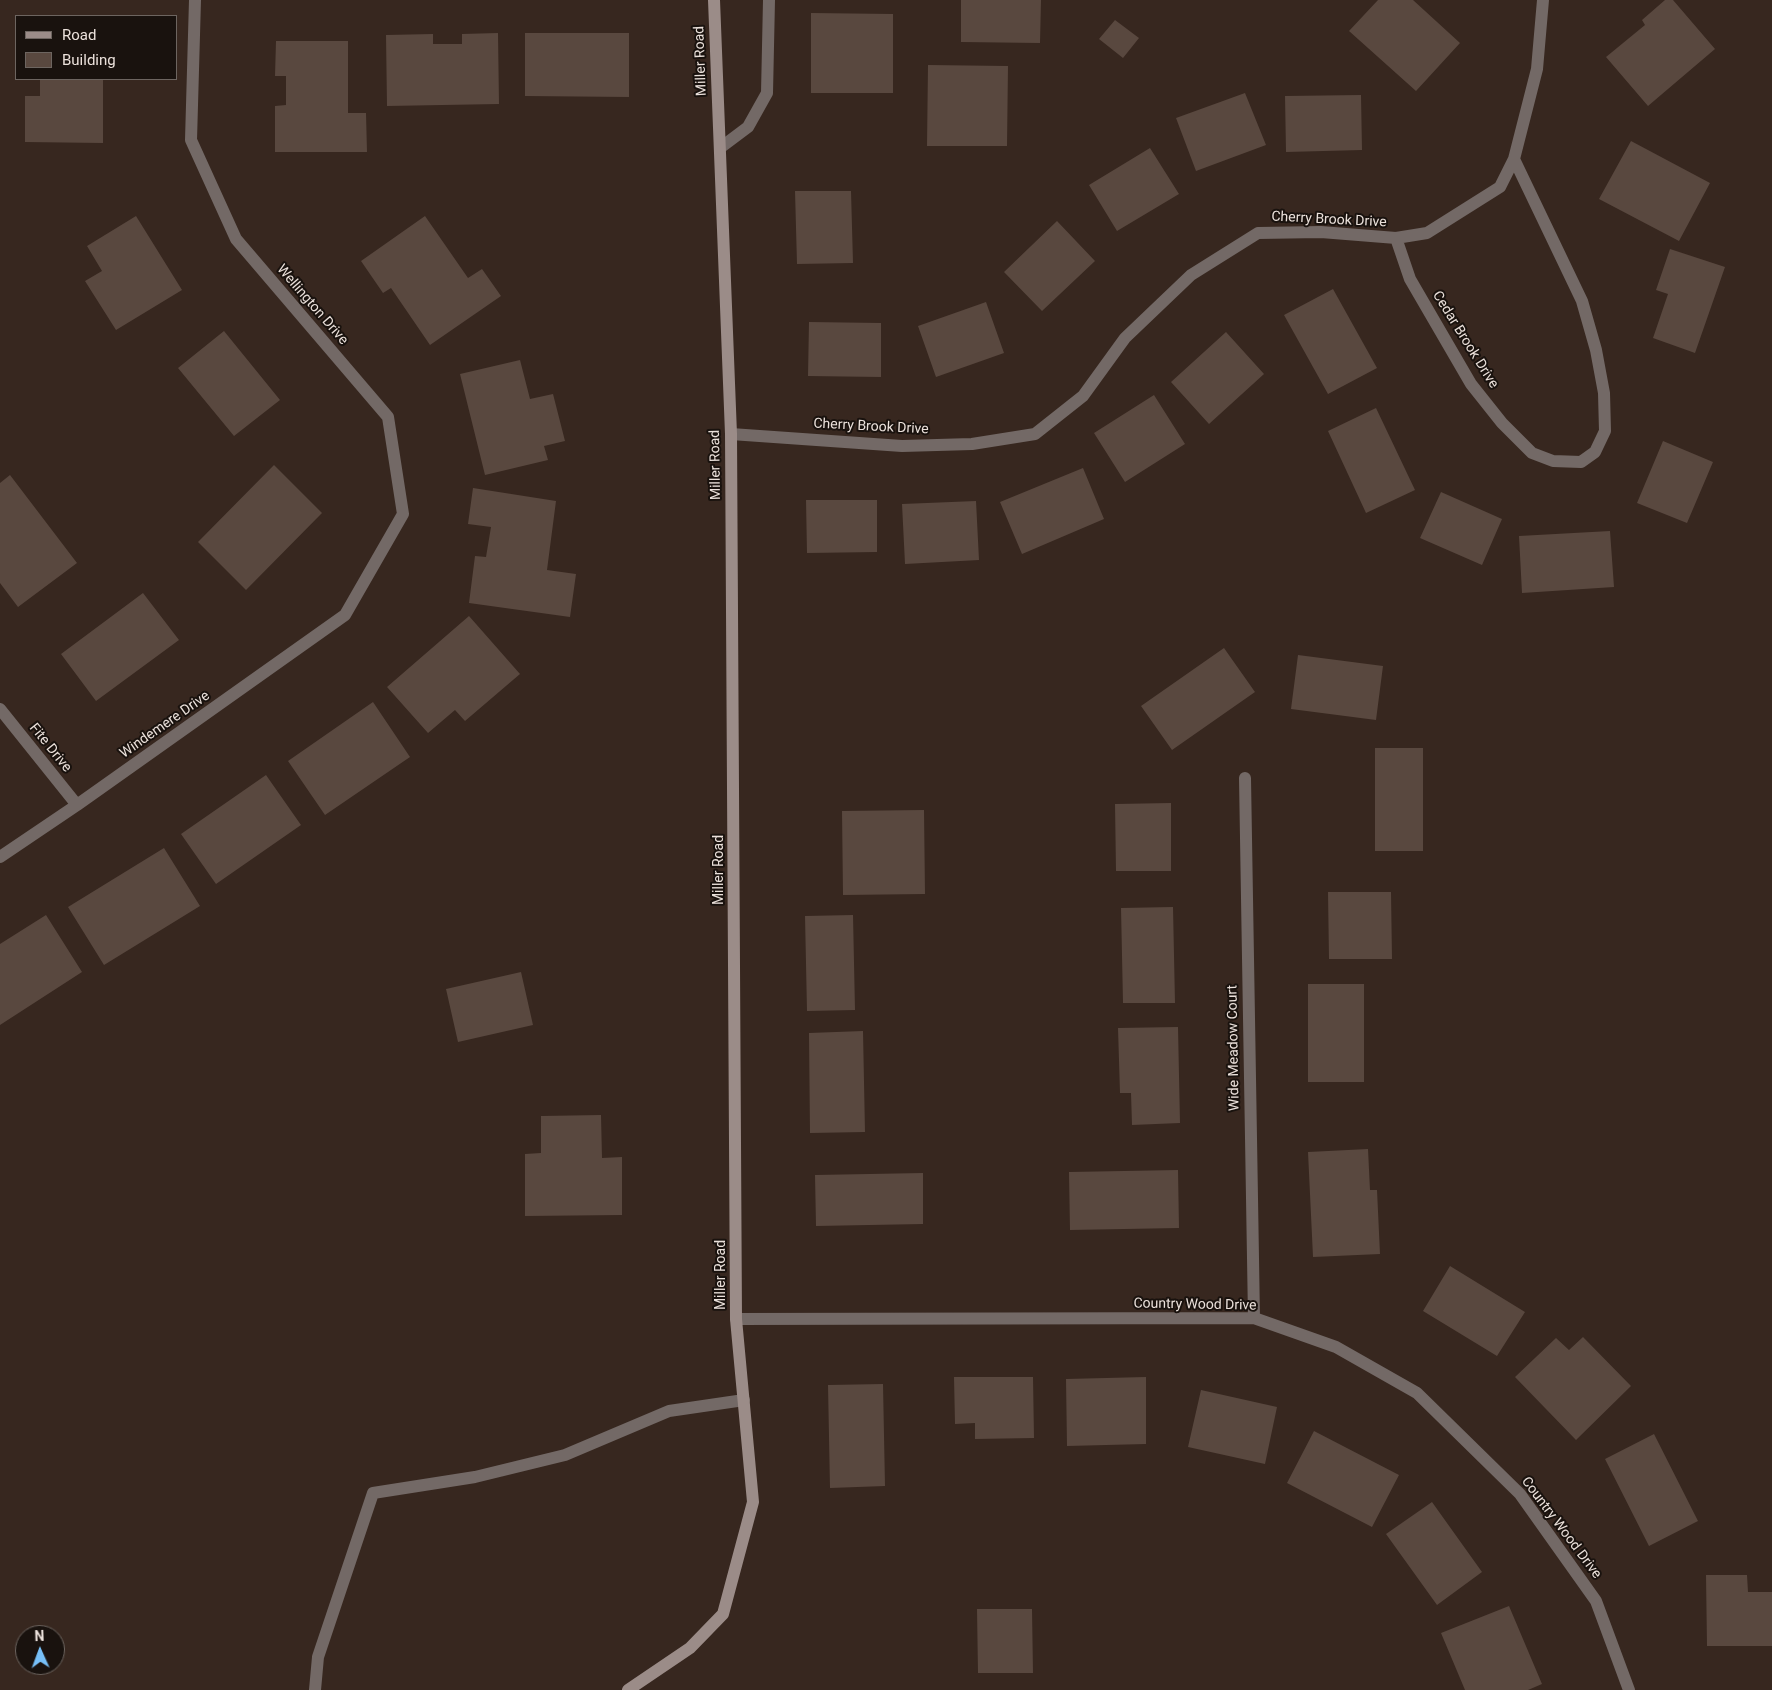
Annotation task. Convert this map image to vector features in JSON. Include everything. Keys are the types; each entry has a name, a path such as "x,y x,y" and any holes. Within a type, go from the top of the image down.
{"street":[{"name":"Wellington Drive","path":"195,0 191,140 236,239 388,417 403,514 345,615"},
{"name":"Miller Road","path":"628,1690 690,1648 723,1614 753,1502 736,1319 731,434 714,0"},
{"path":"720,148 748,127 767,93 769,0"},
{"name":"Cherry Brook Drive","path":"731,434 902,446 972,444 1035,434 1083,396 1125,338 1191,274 1258,233 1321,232 1396,238 1427,233 1500,187 1514,159 1537,69 1542,0"},
{"name":"Cedar Brook Drive","path":"1396,238 1410,279 1470,384 1502,423 1532,453 1552,462 1581,462 1595,452 1605,431 1604,393 1596,350 1582,301 1514,159"},
{"name":"Windemere Drive","path":"0,857 77,805 345,615"},
{"name":"Fite Drive","path":"0,709 77,805"},
{"name":"Wide Meadow Court","path":"1244,778 1254,1318"},
{"name":"Country Wood Drive","path":"736,1319 1254,1318 1336,1346 1417,1393 1520,1494 1596,1601 1628,1690"},
{"path":"315,1690 318,1657 373,1494 476,1477 565,1455 669,1411 744,1400"}],"building":[{"path":"961,0 1041,0 1040,43 961,42"},
{"path":"1378,0 1413,0 1460,43 1416,91 1349,31"},
{"path":"1665,0 1673,0 1715,49 1648,106 1606,57 1645,25 1642,20"},
{"path":"811,13 893,14 893,93 811,93"},
{"path":"1115,20 1139,38 1123,58 1099,39"},
{"path":"498,33 499,104 387,106 386,35 433,34 433,44 462,44 462,34"},
{"path":"525,33 629,33 629,97 525,96"},
{"path":"276,41 348,41 348,113 366,113 367,152 275,152 275,106 286,105 286,76 275,76"},
{"path":"928,65 1008,66 1007,146 927,146"},
{"path":"40,80 103,80 103,143 25,142 25,96 40,96"},
{"path":"1245,93 1266,145 1196,171 1176,118"},
{"path":"1361,95 1362,150 1286,152 1285,96"},
{"path":"1631,141 1710,183 1679,241 1599,199"},
{"path":"1150,148 1179,194 1117,231 1089,185"},
{"path":"795,191 851,191 853,263 797,264"},
{"path":"136,216 182,290 116,330 85,281 102,271 87,246"},
{"path":"425,216 468,278 482,269 501,296 430,345 391,288 383,293 361,261"},
{"path":"1057,221 1095,261 1042,311 1004,272"},
{"path":"1670,249 1725,267 1695,353 1653,338 1668,294 1656,290"},
{"path":"1333,289 1377,368 1328,394 1284,315"},
{"path":"986,302 1004,353 936,377 918,326"},
{"path":"809,322 881,323 881,377 808,376"},
{"path":"224,331 280,400 234,436 178,368"},
{"path":"1226,332 1264,374 1209,424 1171,382"},
{"path":"520,360 530,399 553,394 565,441 544,446 548,460 485,475 460,374"},
{"path":"1154,395 1185,444 1125,482 1094,433"},
{"path":"1376,408 1415,490 1366,513 1328,431"},
{"path":"1663,441 1713,462 1687,523 1637,503"},
{"path":"274,465 322,513 246,590 198,542"},
{"path":"1083,468 1104,519 1022,554 1000,502"},
{"path":"10,475 77,563 18,607 0,583 0,483"},
{"path":"473,488 556,501 547,570 576,574 570,617 469,603 475,556 486,557 491,527 468,524"},
{"path":"1441,492 1502,519 1482,565 1420,538"},
{"path":"806,500 877,500 877,552 807,553"},
{"path":"976,501 979,560 905,564 902,504"},
{"path":"1610,531 1614,587 1522,593 1519,536"},
{"path":"143,593 179,640 96,701 61,654"},
{"path":"469,616 520,674 465,721 455,710 428,733 387,687"},
{"path":"1224,648 1255,692 1172,750 1141,706"},
{"path":"1298,655 1383,666 1376,720 1291,709"},
{"path":"373,702 410,757 325,815 288,761"},
{"path":"1375,748 1423,748 1423,851 1375,851"},
{"path":"266,775 301,825 216,884 181,834"},
{"path":"1171,803 1171,871 1116,871 1115,804"},
{"path":"924,810 925,894 843,895 842,811"},
{"path":"164,848 200,906 104,965 68,907"},
{"path":"1328,892 1391,892 1392,959 1329,959"},
{"path":"1173,907 1175,1003 1123,1003 1121,908"},
{"path":"46,915 82,972 0,1025 0,944"},
{"path":"853,915 855,1010 807,1011 805,916"},
{"path":"521,972 533,1025 458,1042 446,989"},
{"path":"1308,984 1364,984 1364,1082 1308,1082"},
{"path":"1178,1027 1180,1123 1132,1125 1131,1093 1120,1093 1118,1028"},
{"path":"863,1031 865,1132 810,1133 809,1033"},
{"path":"601,1115 602,1158 622,1157 622,1215 525,1216 525,1154 541,1153 541,1116"},
{"path":"1368,1149 1370,1190 1377,1190 1380,1254 1313,1257 1308,1152"},
{"path":"1178,1170 1179,1228 1070,1230 1069,1172"},
{"path":"923,1173 923,1224 816,1226 815,1175"},
{"path":"1450,1266 1525,1312 1497,1356 1423,1311"},
{"path":"1583,1337 1631,1386 1576,1440 1515,1377 1556,1338 1569,1350"},
{"path":"954,1377 1033,1377 1034,1438 975,1439 975,1423 955,1424"},
{"path":"1146,1377 1146,1444 1067,1446 1066,1379"},
{"path":"883,1384 885,1486 830,1488 828,1385"},
{"path":"1201,1390 1277,1407 1265,1464 1188,1447"},
{"path":"1314,1431 1399,1475 1372,1527 1287,1483"},
{"path":"1654,1434 1698,1521 1649,1546 1605,1459"},
{"path":"1432,1502 1482,1572 1437,1605 1386,1534"},
{"path":"1706,1575 1747,1575 1748,1592 1772,1592 1772,1646 1707,1646"},
{"path":"1509,1606 1542,1684 1528,1690 1465,1690 1441,1633"},
{"path":"977,1609 1032,1609 1033,1673 978,1673"}]}
